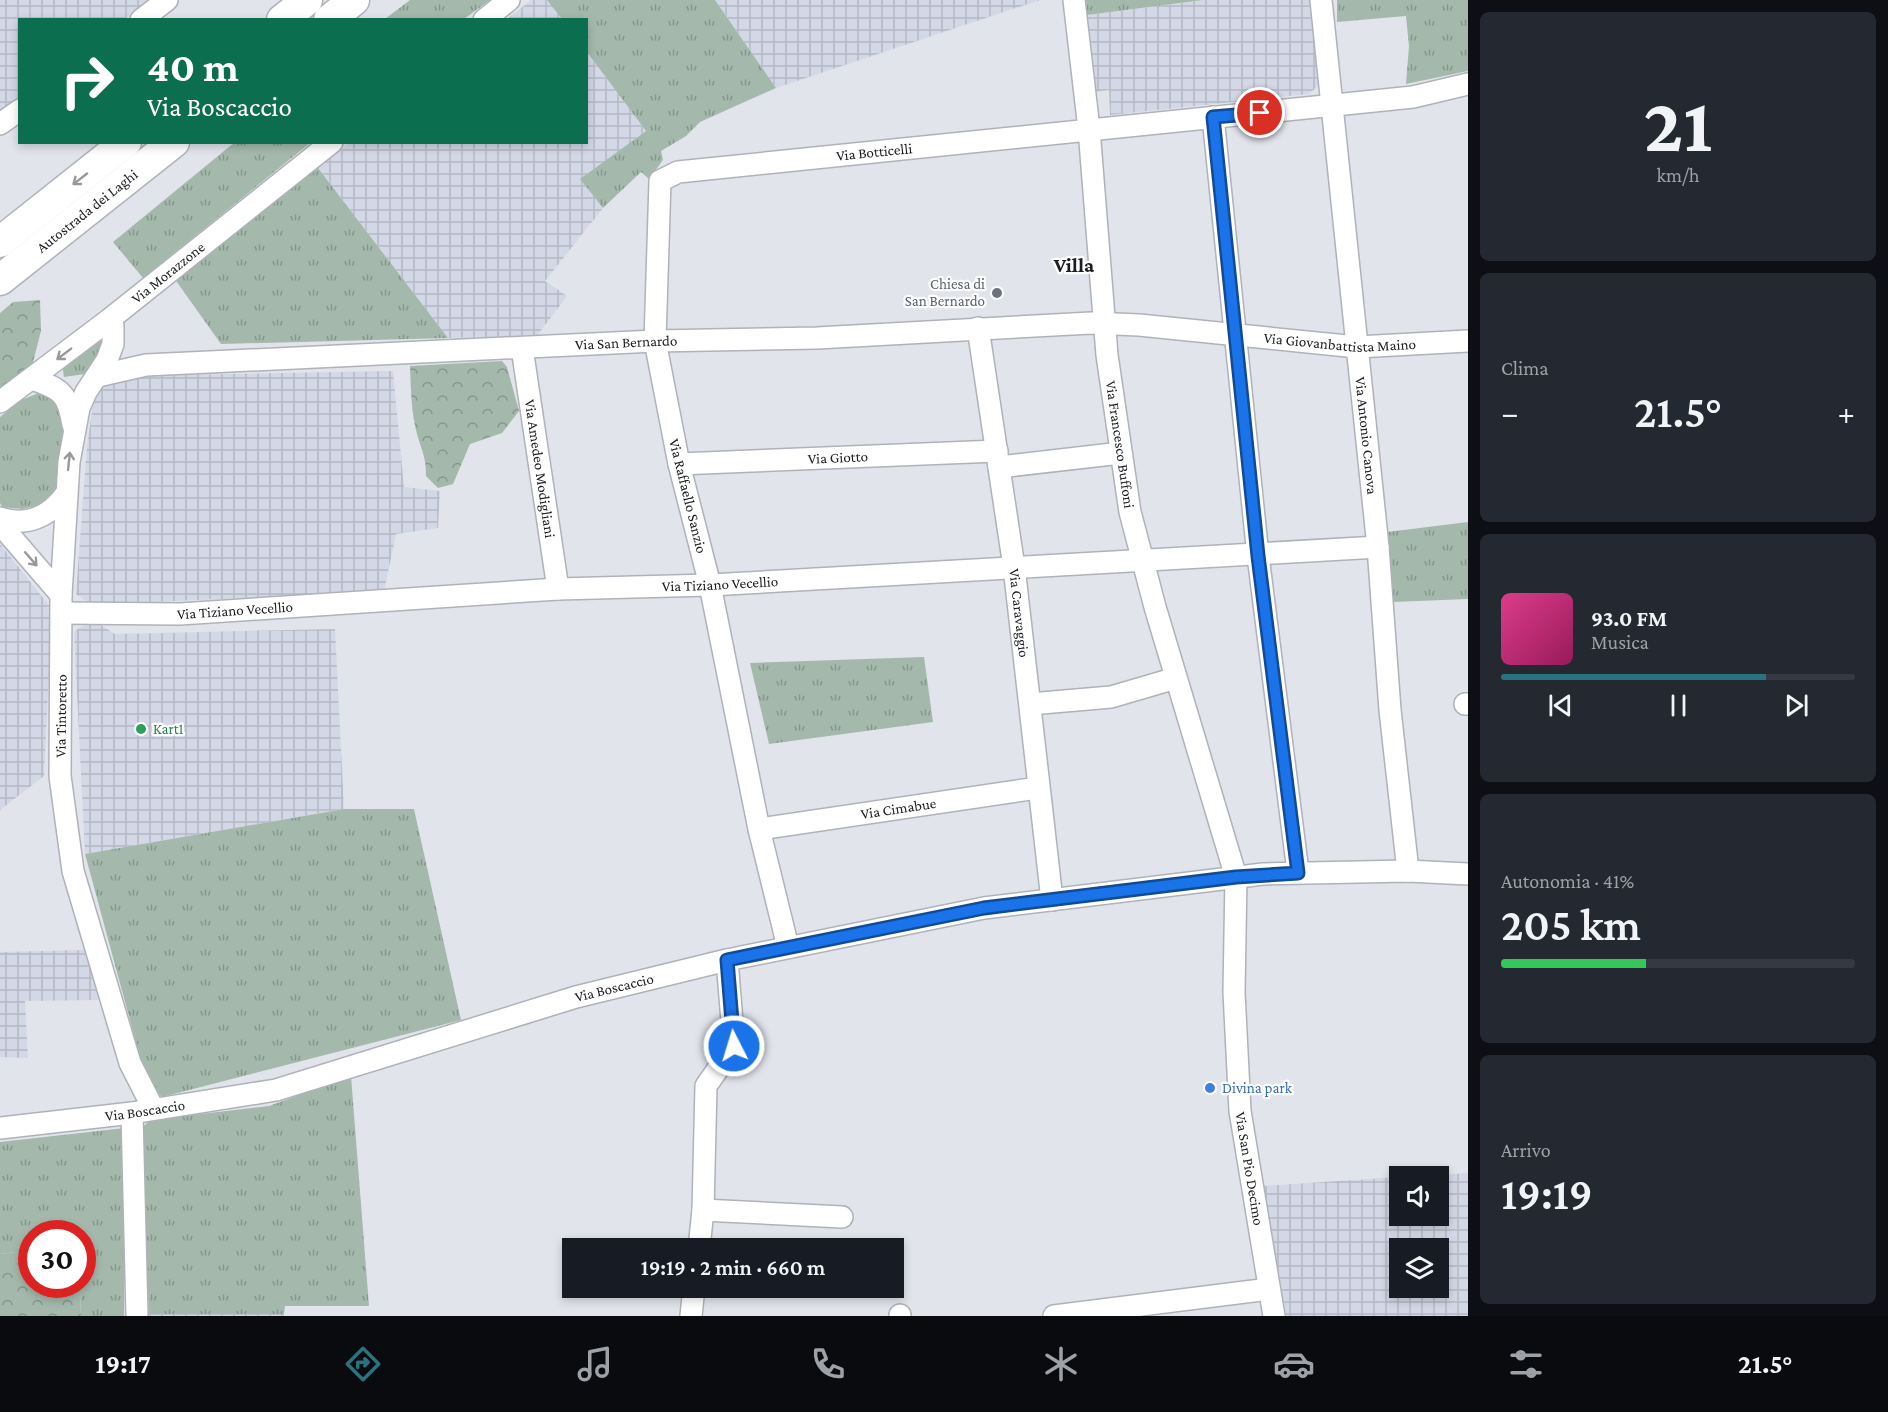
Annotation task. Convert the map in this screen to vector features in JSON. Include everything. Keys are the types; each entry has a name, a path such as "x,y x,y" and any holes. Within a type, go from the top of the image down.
{"highway":[{"path":"284,18 307,0"},
{"path":"332,18 354,0"},
{"name":"Autostrada dei Laghi","path":"0,242 123,144"},
{"name":"Autostrada dei Laghi","path":"0,280 171,144"}],"street":[{"path":"144,18 167,0"},
{"path":"486,18 509,0"},
{"name":"Via Francesco Buffoni","path":"1074,0 1089,129 1107,355 1130,512 1176,678 1236,877"},
{"name":"Via Antonio Canova","path":"1320,0 1378,547 1390,710 1408,871"},
{"name":"Via Botticelli","path":"660,181 678,172 1089,129 1330,107 1413,97 1468,84"},
{"path":"0,124 18,111"},
{"path":"1213,117 1258,556 1298,873"},
{"name":"Via Morazzone","path":"0,402 110,319 329,144"},
{"name":"Via Raffaello Sanzio","path":"660,181 655,341 679,464 710,585 759,829 788,947"},
{"path":"110,319 113,326 113,344 124,356 146,365"},
{"name":"Via Giovanbattista Maino","path":"1105,324 1236,334 1357,347 1468,341"},
{"name":"Via San Bernardo","path":"98,376 146,365 655,341 817,338 978,328 1105,324"},
{"name":"Via Caravaggio","path":"978,328 1014,567 1037,788 1052,900"},
{"name":"Via Tintoretto","path":"113,344 98,376 86,392 73,429 66,494 61,604 60,777 73,871 130,1063 153,1108"},
{"name":"Via Amedeo Modigliani","path":"522,348 558,589"},
{"path":"32,378 53,386 63,393 70,405 73,429"},
{"name":"Via Giotto","path":"679,464 998,459 1121,453"},
{"path":"0,518 17,522 38,518 58,504 66,494"},
{"path":"0,524 61,604"},
{"name":"Via Tiziano Vecellio","path":"61,604 180,614 558,589 710,585 1014,567 1258,556 1378,547"},
{"path":"1030,704 1111,697 1176,678"},
{"name":"Via Cimabue","path":"759,829 1037,788"},
{"name":"Via Boscaccio","path":"0,1128 132,1113 276,1090 576,998 727,960 984,908 1236,877 1298,873 1408,871 1468,874"},
{"name":"Via San Pio Decimo","path":"1236,877 1234,992 1240,1111 1274,1316"},
{"path":"700,1238 703,1210 706,1086 734,1046 727,960"},
{"path":"132,1113 137,1316"},
{"path":"703,1210 842,1217"},
{"path":"1054,1316 1269,1289"},
{"path":"691,1316 693,1298"}],"shaded area":[{"path":"0,0 150,0 126,18 18,18 18,104 0,119"},
{"path":"531,0 547,0 561,18 508,18"},
{"path":"715,0 1040,0 776,88"},
{"path":"1203,0 1309,0 1320,84 1309,94 1110,115 1109,90 1095,92 1087,15"},
{"path":"588,53 646,131 581,179 603,208 545,281 567,296 536,337 448,338 318,168 349,144 588,144"},
{"path":"393,371 404,487 440,491 438,528 396,534 384,591 92,605 76,594 87,445 93,405 100,386 118,376"},
{"path":"0,544 52,609 44,776 0,810"},
{"path":"98,623 115,634 335,629 344,809 85,854 74,632 82,626"},
{"path":"84,950 100,1000 25,1001 28,1058 0,1057 0,952"},
{"path":"1468,1173 1468,1316 1286,1316 1264,1186 1389,1178 1389,1226 1449,1226 1449,1174"},
{"path":"149,1314 284,1314 284,1316 149,1316"}],"green space":[{"path":"410,0 490,0 465,18 386,18"},
{"path":"547,0 715,0 776,88 700,122 686,136 661,151 663,160 649,179 641,172 603,208 580,179 646,131 588,53 588,18 561,18"},
{"path":"1086,0 1203,0 1087,15"},
{"path":"1337,0 1468,0 1468,71 1406,84 1409,46 1406,16 1337,22"},
{"path":"233,144 309,144 143,278 113,242"},
{"path":"318,168 448,338 221,344 174,278"},
{"path":"40,300 41,331 32,366 0,392 0,313 13,302"},
{"path":"98,338 106,339 92,373 64,377 62,364"},
{"path":"502,361 507,367 519,411 502,433 470,444 453,484 438,488 426,476 414,417 410,366"},
{"path":"44,391 57,393 69,424 58,488 43,505 22,509 2,507 0,503 0,417 21,400"},
{"path":"1468,522 1468,599 1393,602 1387,532"},
{"path":"924,657 933,722 769,744 750,663"},
{"path":"344,809 414,809 461,1020 162,1097 147,1083 85,854"},
{"path":"351,1076 369,1306 285,1306 284,1314 149,1314 141,1129 150,1120 269,1106"},
{"path":"125,1128 124,1316 81,1316 80,1298 96,1298 96,1220 18,1220 18,1252 0,1254 0,1142"},
{"path":"18,1252 18,1298 80,1298 81,1316 0,1316 0,1254"}],"place":[{"name":"Chiesa di San Bernardo","path":"997,293"},
{"name":"Kart1","path":"141,729"},
{"name":"Divina park","path":"1210,1088"}],"district":[{"name":"Villa","path":"1074,265"}],"route":[{"path":"734,1046 727,960 984,908 1236,877 1298,873 1258,556 1213,117 1260,113"}]}
